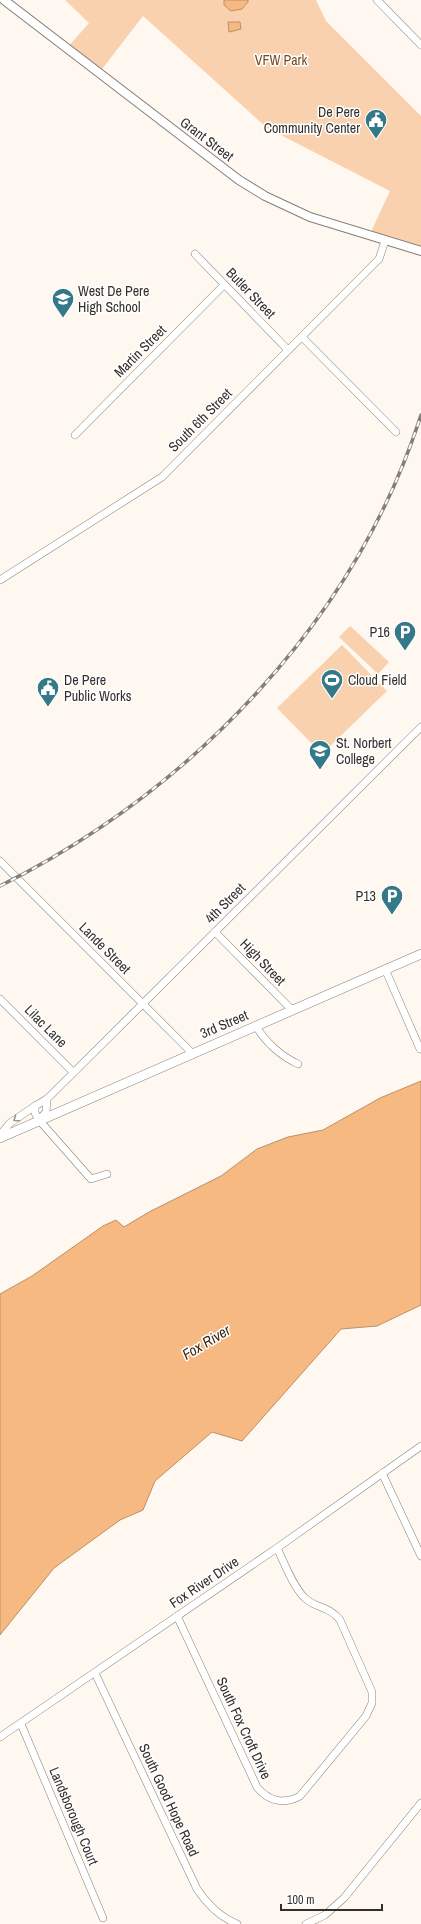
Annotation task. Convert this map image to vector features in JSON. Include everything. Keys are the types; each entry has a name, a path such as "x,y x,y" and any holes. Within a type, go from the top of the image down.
{"main road":[{"name":"3rd Street","path":"0,1138 421,954"}],"street":[{"name":"Grant Street","path":"4,0 239,180 270,199 310,217 421,251"},
{"path":"377,0 421,45"},
{"name":"South 6th Street","path":"0,580 162,477 379,260 385,241"},
{"name":"Butler Street","path":"195,254 288,350"},
{"name":"Martin Street","path":"75,435 224,285"},
{"path":"302,337 396,432"},
{"name":"4th Street","path":"0,1135 10,1123 48,1099 142,1003 421,727"},
{"name":"Lande Street","path":"0,861 192,1053"},
{"name":"High Street","path":"215,932 292,1010"},
{"path":"385,969 420,1049"},
{"name":"Lilac Lane","path":"0,999 73,1072"},
{"path":"256,1026 267,1042 298,1064"},
{"name":"4th Street","path":"39,1120 46,1112 48,1099"},
{"path":"36,1106 35,1114 39,1120 91,1179 107,1174"},
{"name":"Fox River Drive","path":"0,1737 277,1548 421,1446"},
{"path":"382,1473 421,1556"},
{"name":"South Fox Croft Drive","path":"177,1616 257,1787 261,1792 276,1801 290,1801 304,1793 366,1716 372,1703 372,1692 340,1620 331,1611 310,1602 301,1594 277,1548"},
{"name":"South Good Hope Road","path":"95,1673 197,1889 212,1908 222,1916 237,1924"},
{"name":"Landsborough Court","path":"21,1724 103,1918"},
{"path":"306,1924 325,1915 344,1898 421,1803"}],"green space":[{"name":"VFW Park","path":"65,0 316,0 326,21 421,116 421,251 369,236 390,191 267,128 143,16 99,73 67,48 89,23"},
{"path":"350,626 389,662 378,674 339,637"},
{"name":"Cloud Field","path":"342,645 387,691 322,754 277,708"}],"water":[{"path":"224,0 248,0 248,2 242,9 231,11 224,5"},
{"path":"228,22 240,22 241,29 229,32"},
{"name":"Fox River","path":"421,1081 421,1305 377,1326 341,1329 242,1441 212,1432 155,1481 143,1510 120,1520 54,1568 0,1635 0,1294 32,1276 103,1226 116,1220 124,1227 149,1212 221,1176 257,1149 288,1137 323,1130 380,1098"}],"railway":[{"path":"0,886 71,847 138,801 200,749 258,692 309,629 354,562 392,490 421,415"}],"place":[{"name":"De Pere Community Center","path":"376,140"},
{"name":"West De Pere High School","path":"63,318"},
{"name":"P16","path":"405,652"},
{"name":"Cloud Field","path":"332,700"},
{"name":"De Pere Public Works","path":"48,708"},
{"name":"St. Norbert College","path":"320,770"},
{"name":"P13","path":"392,916"}]}
